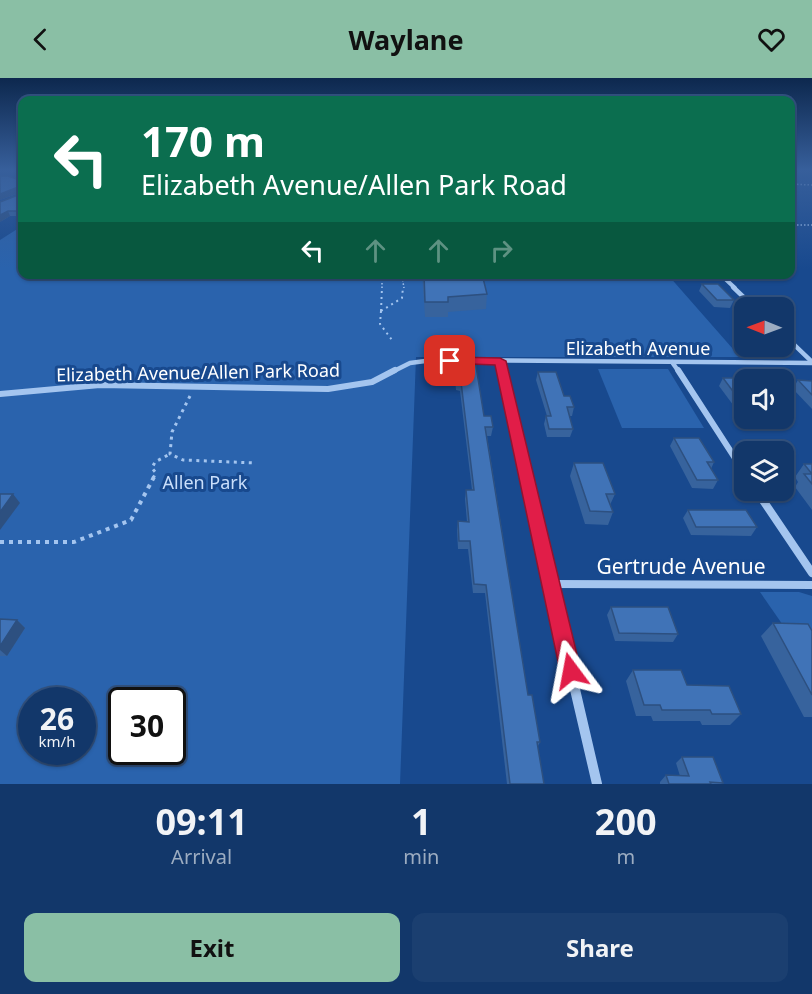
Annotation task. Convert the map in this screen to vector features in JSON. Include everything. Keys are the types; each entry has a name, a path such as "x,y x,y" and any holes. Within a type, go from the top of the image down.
{"street":[{"path":"725,279 744,297"},
{"path":"794,345 812,362"},
{"name":"Elizabeth Avenue/Allen Park Road","path":"0,394 100,385 337,388 372,382 420,361 500,361"},
{"path":"500,361 597,784"},
{"name":"Elizabeth Avenue","path":"500,361 812,362"},
{"path":"672,362 734,457"},
{"path":"763,501 812,573"},
{"name":"Gertrude Avenue","path":"550,584 812,585"}],"path":[{"path":"795,225 812,225"},
{"path":"382,279 380,324 392,340"},
{"path":"380,311 402,298 404,291 402,279"},
{"path":"195,387 172,434 168,448 170,454 183,460 256,463"},
{"path":"0,542 74,542 131,520 156,473 152,468 155,462 170,454"}],"green space":[{"name":"Allen Park","path":"18,229 18,279 672,279 734,350 734,357 416,357 400,784 0,784 0,240"},
{"path":"598,369 668,369 704,428 622,428"},
{"path":"760,592 799,592 812,596 812,644 787,631"}],"building":[{"path":"0,203 18,203 18,211 8,211 0,215"},
{"path":"424,279 483,279 487,294 448,297 448,302 425,302"},
{"path":"702,284 718,284 734,300 717,300"},
{"path":"455,360 475,360 484,416 491,416 493,427 485,427 528,695 532,695 540,742 537,742 544,784 510,784 486,585 474,584 470,541 459,541 458,521 469,522 466,490 474,490 461,382 457,382"},
{"path":"538,372 556,372 564,396 570,396 574,407 567,407 573,429 549,429 546,416 551,416"},
{"path":"723,378 734,378 734,393"},
{"path":"798,380 812,381 812,395"},
{"path":"674,438 699,438 714,462 707,462 718,480 697,480"},
{"path":"574,463 603,463 615,494 606,494 613,512 590,511"},
{"path":"804,464 812,464 812,474"},
{"path":"804,474 812,474 812,484"},
{"path":"0,494 13,494 0,512"},
{"path":"688,510 746,510 757,527 696,527"},
{"path":"611,607 668,607 678,634 619,633"},
{"path":"0,619 17,620 0,646"},
{"path":"773,623 808,624 812,631 812,695"},
{"path":"633,670 681,670 687,685 729,686 741,714 712,714 710,710 662,710 660,705 644,705"},
{"path":"682,757 713,757 723,783 669,784 666,775 689,776"}],"route":[{"path":"450,361 500,361 571,671"}]}
